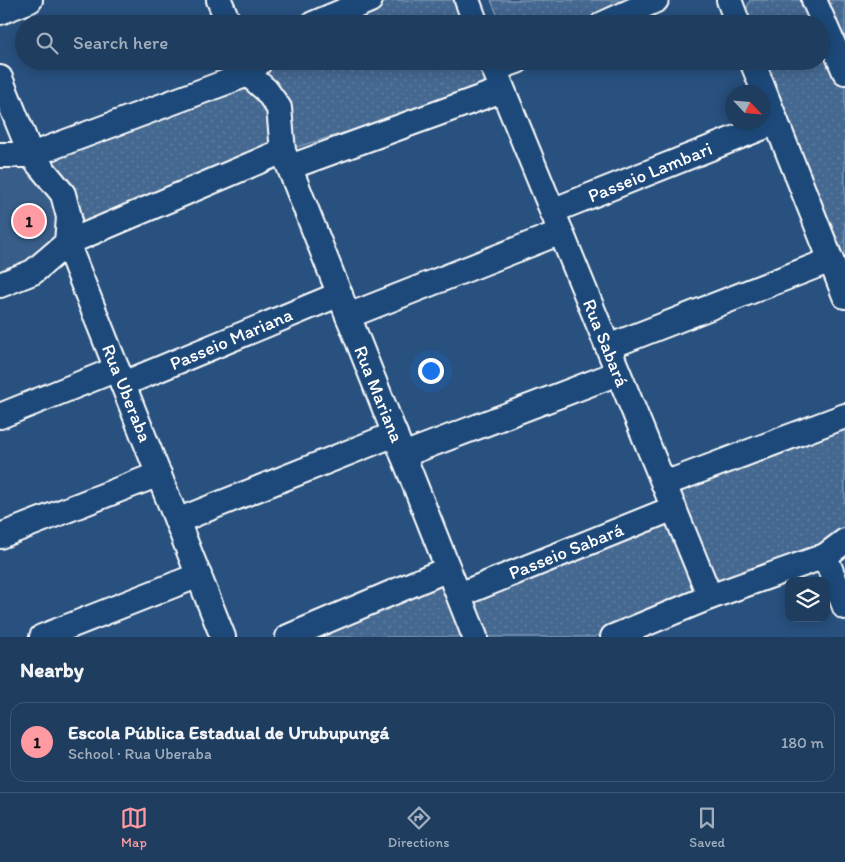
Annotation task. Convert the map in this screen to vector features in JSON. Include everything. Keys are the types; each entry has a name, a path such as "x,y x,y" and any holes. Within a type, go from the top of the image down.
{"street":[{"path":"0,12 30,0"},
{"path":"219,0 225,15"},
{"path":"334,15 370,0"},
{"path":"467,0 473,15"},
{"path":"623,15 656,0"},
{"path":"729,0 735,15"},
{"path":"814,0 820,15"},
{"path":"830,37 845,72"},
{"path":"0,155 31,155 241,70"},
{"name":"Rua Mariana","path":"254,70 279,108 286,159 475,637"},
{"path":"756,70 845,296"},
{"path":"0,284 33,272 67,243 286,159 496,73"},
{"name":"Rua Sabará","path":"496,73 710,597"},
{"name":"Rua Uberaba","path":"0,78 31,155 63,194 68,216 67,243 223,637"},
{"name":"Passeio Lambari","path":"556,222 776,122"},
{"path":"348,316 556,222"},
{"path":"608,347 831,260"},
{"name":"Passeio Mariana","path":"0,416 120,376 340,294"},
{"path":"178,521 399,445 618,373"},
{"path":"664,484 845,416"},
{"path":"0,536 158,474"},
{"name":"Passeio Sabará","path":"458,595 674,508"},
{"path":"612,637 710,597 825,556 845,541"},
{"path":"825,556 845,607"},
{"path":"288,637 448,569"},
{"path":"42,637 199,575"}],"shaded area":[{"path":"390,0 461,0 467,15 354,15"},
{"path":"491,0 631,0 595,15 497,15"},
{"path":"750,0 845,0 845,258 769,70 830,70 830,15 746,15"},
{"path":"259,70 488,70 494,85 478,92 287,150 256,73"},
{"path":"244,83 275,110 270,151 76,230 78,204 69,183 47,163"},
{"path":"0,158 33,162 60,200 55,243 27,264 0,274"},
{"path":"845,428 845,529 827,546 715,585 678,490"},
{"path":"669,516 701,594 595,637 488,637 472,597"},
{"path":"448,583 470,637 312,637"}],"place":[{"name":"Escola Pública Estadual de Urubupungá","path":"29,221"}]}
